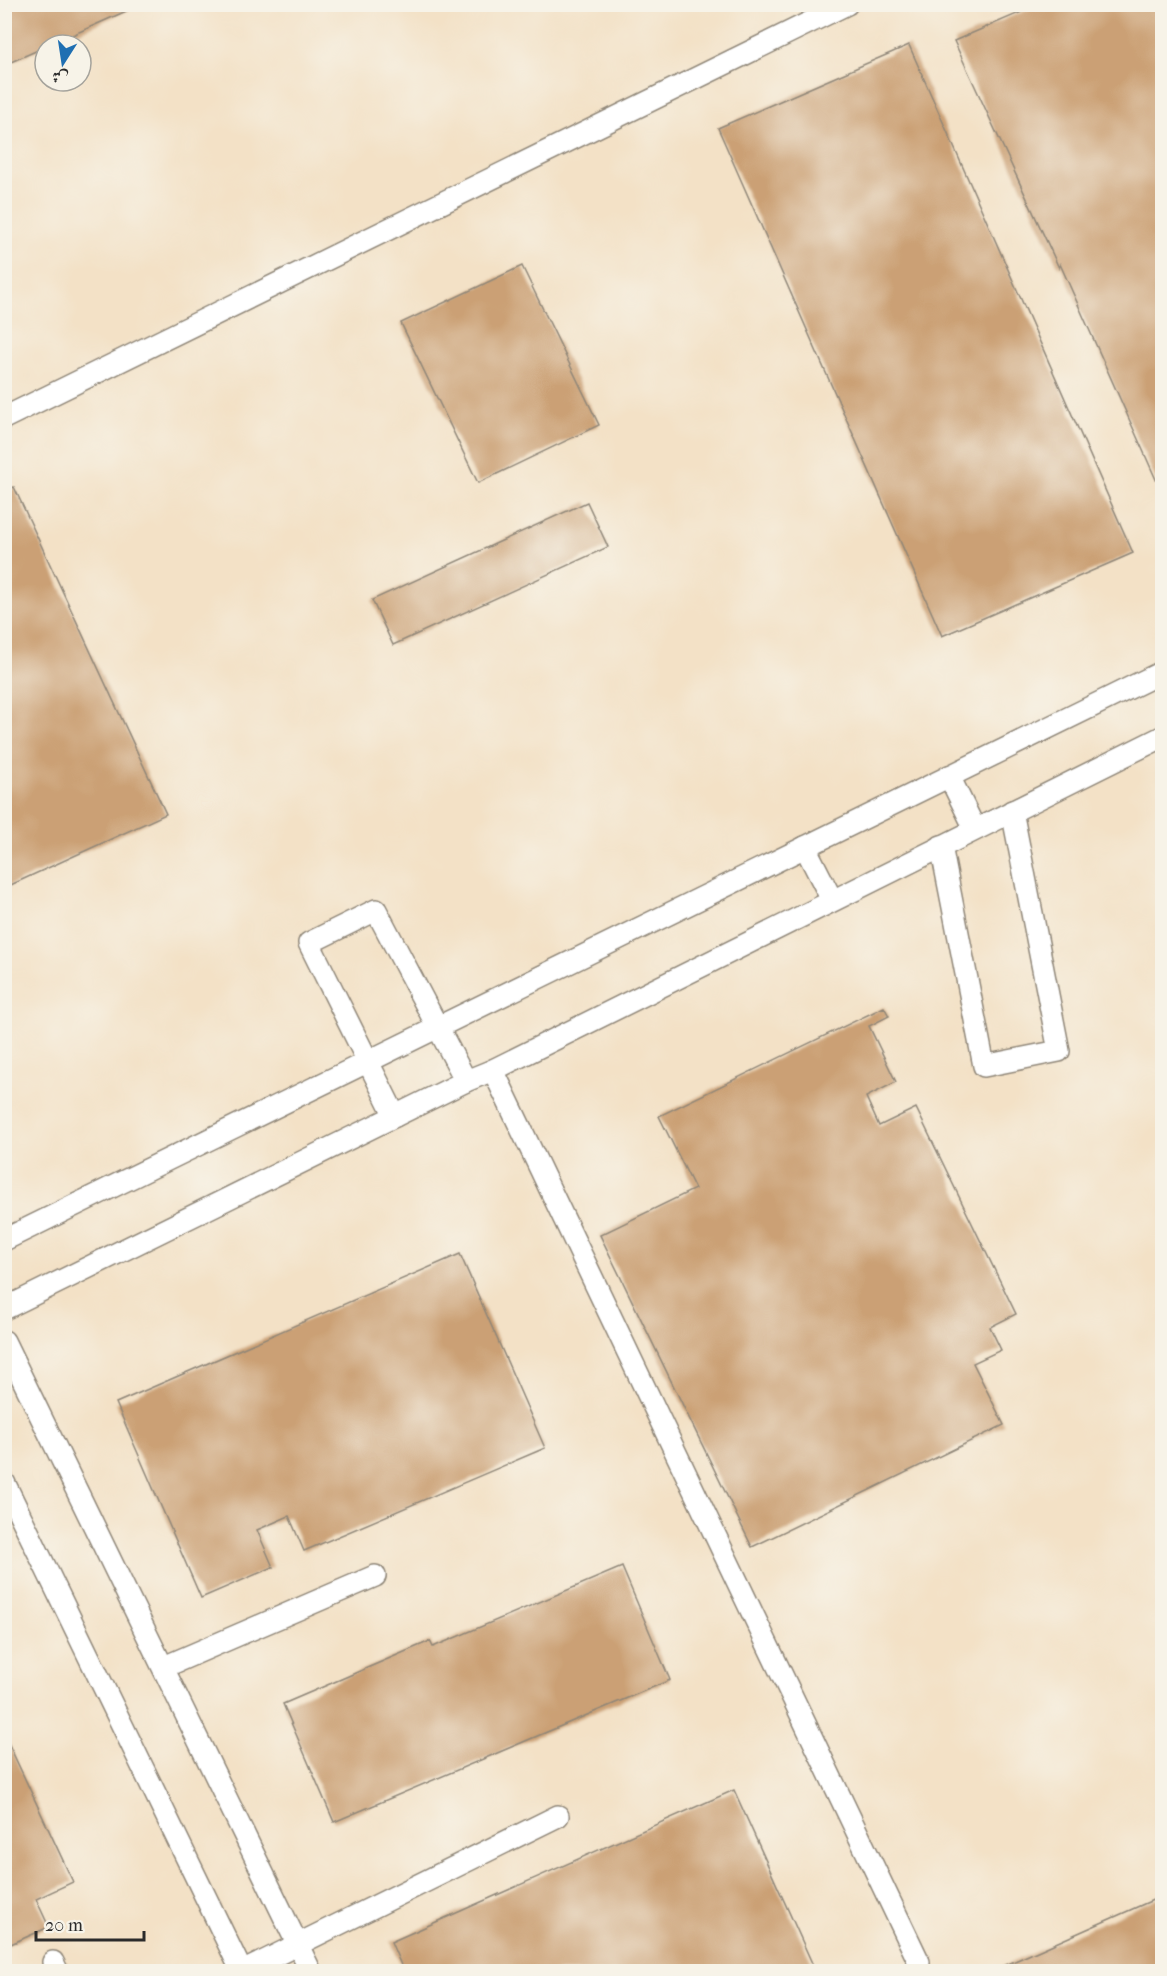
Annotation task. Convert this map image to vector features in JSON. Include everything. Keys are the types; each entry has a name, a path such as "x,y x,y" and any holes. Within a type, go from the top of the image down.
{"lane":[{"path":"4,418 847,4"},
{"path":"4,1240 1162,672"},
{"path":"4,1309 466,1081 493,1070 1162,737"},
{"path":"949,776 975,829"},
{"path":"941,846 984,1066 1059,1051 1012,811"},
{"path":"805,847 832,900"},
{"path":"395,1116 309,943 376,910 466,1081"},
{"path":"493,1070 919,1962"},
{"path":"4,1341 311,1971"},
{"path":"4,1482 242,1971 558,1816"},
{"path":"164,1667 375,1576"}],"building":[{"path":"4,4 142,4 77,33 33,33 33,52 4,65"},
{"path":"1040,4 1162,4 1162,493 1060,264 1059,268 954,41"},
{"path":"909,45 1133,553 942,636 718,128"},
{"path":"522,266 599,425 478,483 401,323"},
{"path":"14,487 166,814 4,888 4,491"},
{"path":"587,502 608,547 393,645 372,600"},
{"path":"884,1007 889,1016 869,1026 896,1082 866,1097 879,1126 916,1108 1016,1314 990,1327 1001,1350 973,1363 1004,1425 752,1547 600,1235 695,1189 659,1116"},
{"path":"460,1254 545,1448 304,1551 289,1516 257,1530 273,1567 201,1598 116,1403"},
{"path":"622,1567 670,1680 334,1822 283,1704 430,1641 433,1647"},
{"path":"4,1734 73,1882 36,1899 49,1927 4,1947"},
{"path":"734,1790 816,1972 404,1972 391,1942"},
{"path":"1162,1896 1162,1972 990,1972"}]}
